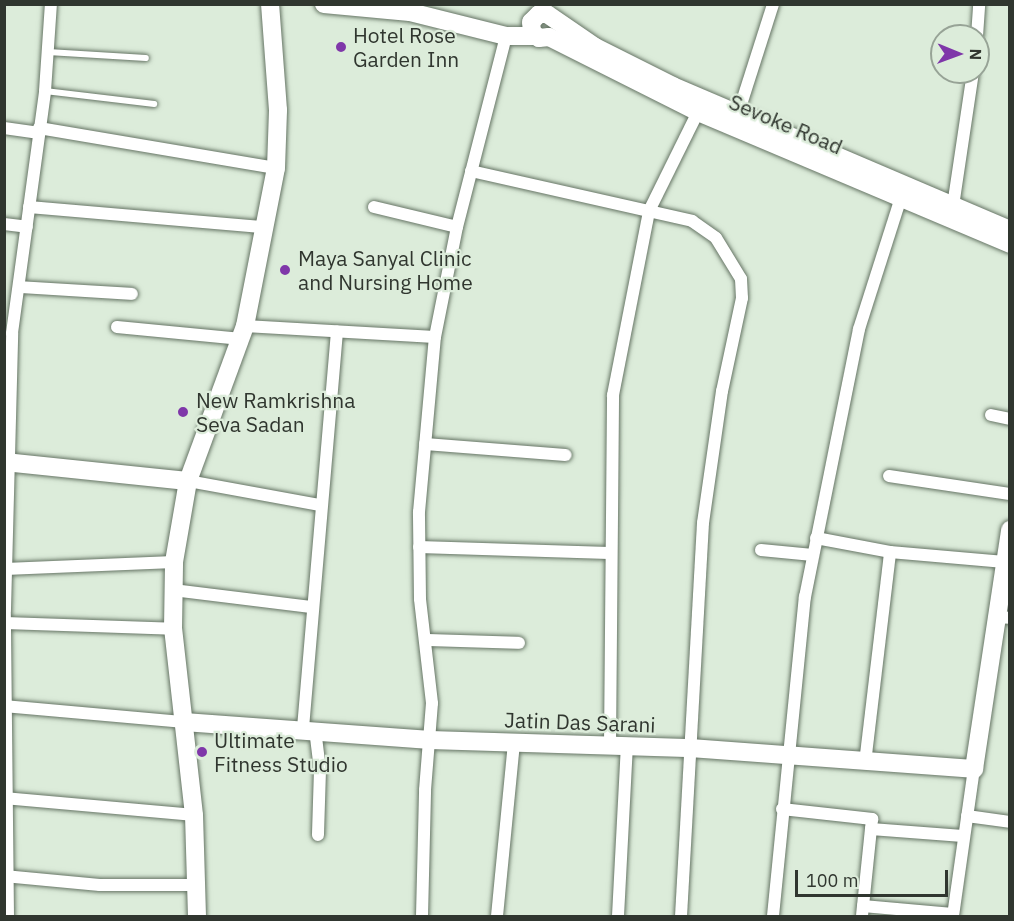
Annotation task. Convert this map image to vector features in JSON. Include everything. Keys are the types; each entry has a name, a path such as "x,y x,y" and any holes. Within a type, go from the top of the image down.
{"street":[{"path":"8,916 5,535 12,333 45,91 51,4"},
{"path":"197,916 194,815 173,629 174,562 188,481 243,332 276,168 278,110 270,4"},
{"path":"324,4 410,12 507,32 539,20"},
{"path":"414,4 507,32"},
{"path":"738,114 773,4"},
{"path":"978,24 979,4"},
{"name":"Sevoke Road","path":"539,20 903,191 1010,244"},
{"name":"Sevoke Road","path":"539,20 698,112 903,191 953,206 1010,230"},
{"path":"422,916 431,673 426,640 419,547 425,444 435,337 457,227 507,32"},
{"path":"953,206 972,84"},
{"path":"618,916 618,745 609,553 613,395 649,211 698,112"},
{"path":"4,128 38,131 276,168"},
{"path":"471,171 692,221 716,238 739,273 742,286 703,523 681,916"},
{"path":"773,916 787,754 816,538 859,329 903,191"},
{"path":"29,207 264,227"},
{"path":"374,207 457,227"},
{"path":"4,224 27,227"},
{"path":"19,287 132,294"},
{"path":"117,327 243,332 337,331 435,337"},
{"path":"318,835 320,770 309,728 311,607 337,331"},
{"path":"991,415 1010,419"},
{"path":"425,444 566,454"},
{"path":"6,462 188,481 320,505"},
{"path":"889,476 1010,494"},
{"path":"782,809 872,819 863,911 953,915 974,769 1004,618 1005,562 1010,530"},
{"path":"816,538 890,552 1005,562"},
{"path":"419,547 609,553"},
{"path":"761,550 813,555"},
{"path":"865,763 890,552"},
{"path":"5,569 174,562"},
{"path":"173,590 311,607"},
{"path":"5,623 173,629"},
{"path":"426,640 519,643"},
{"path":"6,706 184,722"},
{"name":"Jatin Das Sarani","path":"184,722 309,728 430,740 689,748 787,754 865,763 974,769"},
{"path":"496,916 514,743"},
{"path":"7,798 194,815"},
{"path":"967,816 1010,822"},
{"path":"871,829 963,836"},
{"path":"7,876 100,885 196,885"}],"lane":[{"path":"48,52 146,58"},
{"path":"45,91 154,104"}],"place":[{"name":"Hotel Rose Garden Inn","path":"341,47"},
{"name":"Maya Sanyal Clinic and Nursing Home","path":"285,270"},
{"name":"New Ramkrishna Seva Sadan","path":"183,412"},
{"name":"Ultimate Fitness Studio","path":"202,752"}]}
